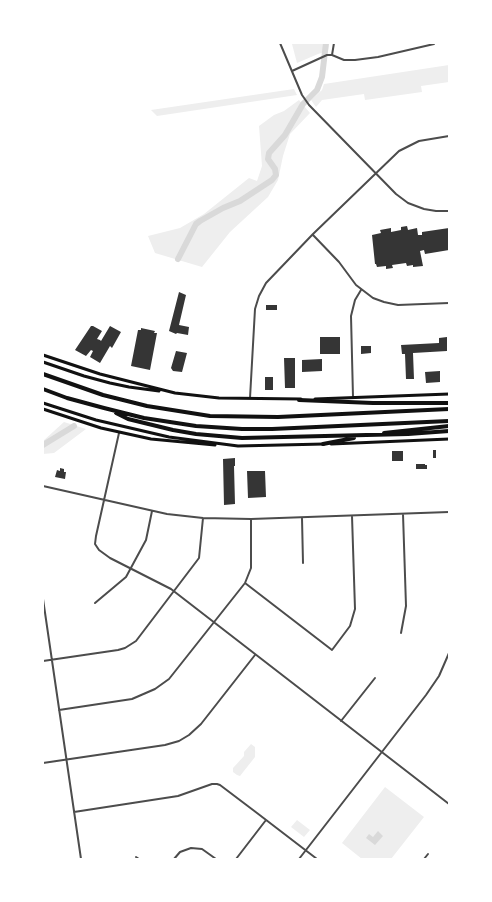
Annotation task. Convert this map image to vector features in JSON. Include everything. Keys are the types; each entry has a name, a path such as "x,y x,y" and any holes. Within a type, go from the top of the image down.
{"highway":[{"path":"43,374 103,395 146,406 210,416 278,417 449,409"},
{"path":"43,389 67,398 144,418 189,425 242,429 330,427 449,421"},
{"path":"299,400 373,403 449,403"},
{"path":"104,408 128,419 196,434 242,438 449,432"},
{"path":"323,444 344,439 396,431 449,426"}],"main road":[{"path":"43,355 100,374 175,393"},
{"path":"43,362 84,376 129,387 218,398 299,400 449,394"},
{"path":"43,403 85,417 169,437 229,445"},
{"path":"43,409 70,419 119,432 171,441 211,445 323,444 449,439"}],"street":[{"path":"280,43 303,97 309,105 396,194 413,205 430,211 449,210"},
{"path":"332,55 334,43"},
{"path":"292,70 321,56 332,55 344,60 355,60 434,44"},
{"path":"250,399 256,302 266,283 313,234 399,151 410,145 428,139 449,136"},
{"path":"313,234 339,262 361,290 373,298 394,304 449,303"},
{"path":"353,397 351,316 353,305 361,290"},
{"path":"119,432 96,536 96,546 104,554 174,592 449,804"},
{"path":"43,486 152,511 203,518 251,520 449,512"},
{"path":"95,603 123,581 146,540 152,511"},
{"path":"401,633 406,606 403,514"},
{"path":"245,583 332,650 350,626 356,609 352,516"},
{"path":"43,661 118,650 131,645 138,639 199,558 203,518"},
{"path":"302,518 303,563"},
{"path":"59,710 132,699 155,689 175,673 245,583 251,568 251,520"},
{"path":"43,599 81,859"},
{"path":"43,763 165,745 179,741 189,735 201,724 255,654"},
{"path":"300,859 433,686 449,655"},
{"path":"341,721 374,678"},
{"path":"74,812 178,796 212,784 217,784 317,859"},
{"path":"236,859 266,820"},
{"path":"174,859 180,852 191,848 198,848 206,851 216,859"},
{"path":"424,859 428,854"}],"shaded area":[{"path":"329,43 328,51 297,63 292,44"},
{"path":"449,65 449,82 421,86 422,92 365,100 364,94 322,100 316,107 311,100 322,90 324,84"},
{"path":"294,89 297,95 157,116 151,110"},
{"path":"299,100 310,113 290,134 283,156 278,180 268,197 230,232 202,267 155,253 148,236 180,228 204,214 249,178 257,181 262,166 259,126"},
{"path":"64,422 86,429 54,453 43,454 43,441"},
{"path":"251,744 255,747 255,757 240,776 237,775 233,772 233,768 244,756 244,752"},
{"path":"385,787 424,817 391,859 362,859 342,843"},
{"path":"297,820 310,830 304,837 291,827"},
{"path":"378,831 383,836 375,845 366,838 369,834 373,837"}],"building":[{"path":"407,226 408,230 417,228 418,235 422,235 422,232 449,228 449,250 425,254 424,250 420,251 423,266 407,266 406,263 392,265 393,268 386,269 386,266 377,267 375,264 372,235 381,233 380,230 391,228 391,232 401,230 401,227"},
{"path":"179,292 186,295 179,325 189,327 188,335 176,334 169,331"},
{"path":"266,305 277,305 277,310 266,310"},
{"path":"91,326 102,331 97,339 101,341 110,326 121,332 112,348 110,346 100,363 90,357 93,351 91,350 86,356 75,350"},
{"path":"141,328 155,331 154,333 157,333 150,370 131,366 138,330 141,330"},
{"path":"320,337 340,337 340,354 320,354"},
{"path":"447,337 447,351 413,353 414,379 406,379 405,354 402,354 401,345 439,343 439,338"},
{"path":"361,346 371,346 371,353 361,354"},
{"path":"176,351 187,353 182,372 173,371 171,368"},
{"path":"284,358 295,358 295,388 285,388"},
{"path":"322,359 322,371 302,372 302,360"},
{"path":"440,371 440,382 426,383 425,372"},
{"path":"265,377 273,377 273,390 265,390"},
{"path":"433,450 436,450 436,458 433,458"},
{"path":"392,451 403,451 403,461 392,461"},
{"path":"235,458 235,504 224,505 223,459"},
{"path":"416,464 425,464 427,465 427,469 416,469"},
{"path":"60,468 64,469 64,472 66,472 65,479 55,477 57,470 60,471"},
{"path":"247,471 265,471 266,497 248,498"}],"waterway":[{"path":"178,259 196,224 223,208 240,201 272,180 276,175 275,169 268,159 269,153 285,135 303,104 317,90 322,77 326,43"},
{"path":"43,445 74,426"}]}
